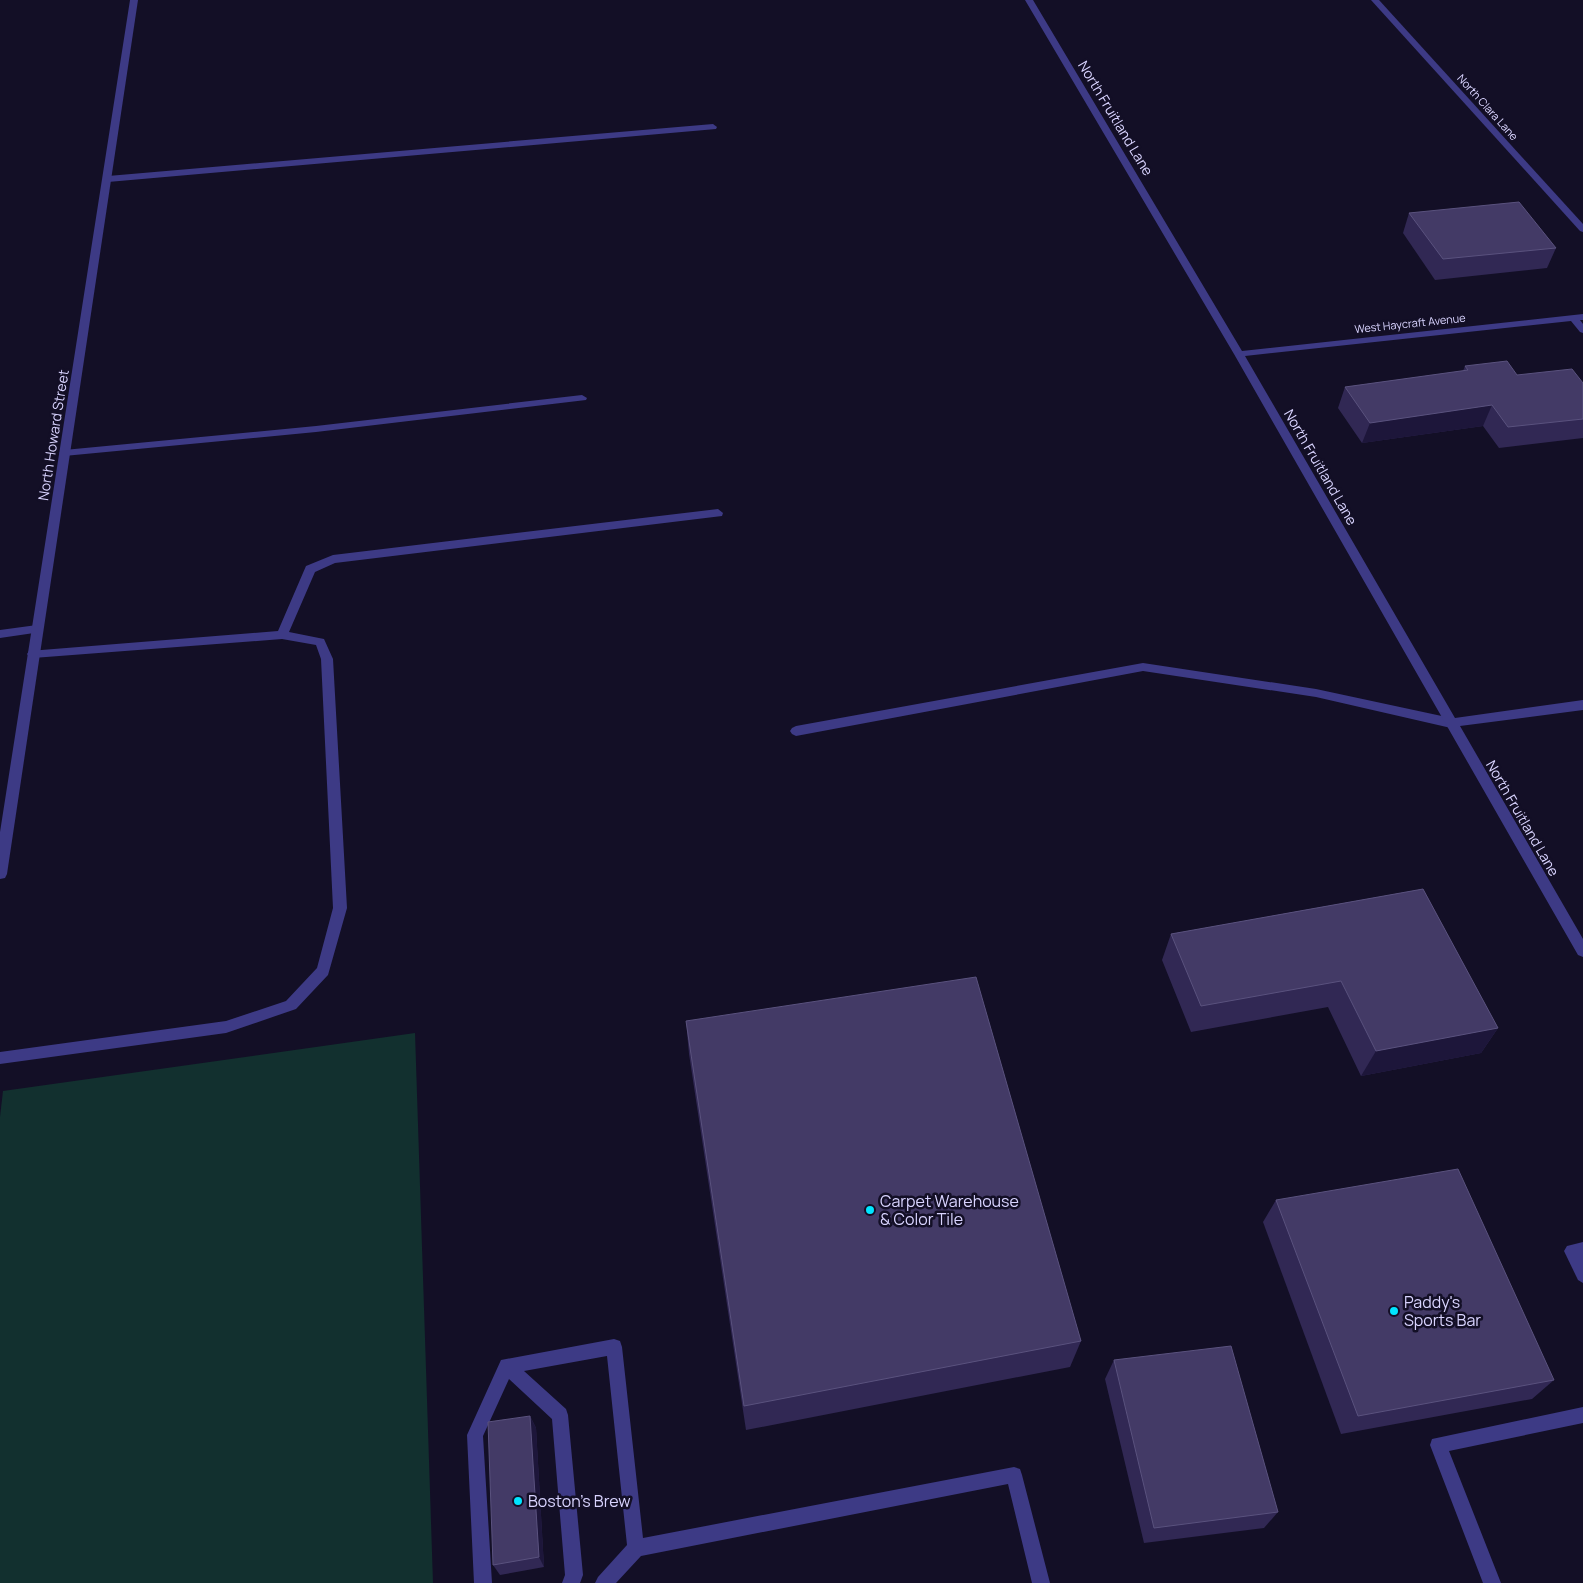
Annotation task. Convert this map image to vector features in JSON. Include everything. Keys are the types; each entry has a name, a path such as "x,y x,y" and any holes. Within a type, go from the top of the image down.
{"street":[{"name":"North Howard Street","path":"0,874 134,0"},
{"name":"North Fruitland Lane","path":"1028,0 1239,354 1583,952"},
{"name":"North Clara Lane","path":"1375,0 1583,230"},
{"path":"108,179 713,127"},
{"path":"1578,317 1583,330"},
{"name":"West Haycraft Avenue","path":"1239,354 1578,317"},
{"path":"64,453 316,428 582,398"},
{"path":"282,635 310,569 334,559 718,513"},
{"path":"0,634 37,629"},
{"path":"0,1058 226,1027 291,1005 323,971 340,908 327,659 320,642 282,635 33,654"},
{"path":"796,731 1143,667 1316,693 1451,723 1583,705"},
{"path":"1583,1249 1572,1252 1583,1275"},
{"path":"507,1366 614,1347 636,1548"},
{"path":"483,1583 475,1434 507,1366"},
{"path":"507,1366 560,1415 574,1575 571,1583"},
{"path":"1492,1583 1438,1445 1583,1415"},
{"path":"604,1583 636,1548 1014,1476 1041,1583"}],"green space":[{"path":"415,1033 433,1583 0,1583 0,1117 3,1091"}],"building":[{"path":"1519,202 1556,248 1443,259 1409,213"},
{"path":"1507,361 1517,375 1572,369 1583,383 1583,419 1508,427 1492,405 1370,423 1345,387 1468,370 1465,366"},
{"path":"1423,889 1498,1028 1376,1051 1341,981 1201,1006 1171,934"},
{"name":"Carpet Warehouse & Color Tile","path":"976,977 1081,1341 744,1406 686,1021"},
{"name":"Paddy's Sports Bar","path":"1458,1169 1554,1380 1358,1416 1276,1200"},
{"path":"1231,1346 1278,1512 1154,1528 1114,1360"},
{"name":"Boston's Brew","path":"530,1416 539,1557 493,1565 488,1422"}],"place":[{"name":"Carpet Warehouse & Color Tile","path":"870,1210"},
{"name":"Paddy's Sports Bar","path":"1394,1311"},
{"name":"Boston's Brew","path":"518,1501"}]}
